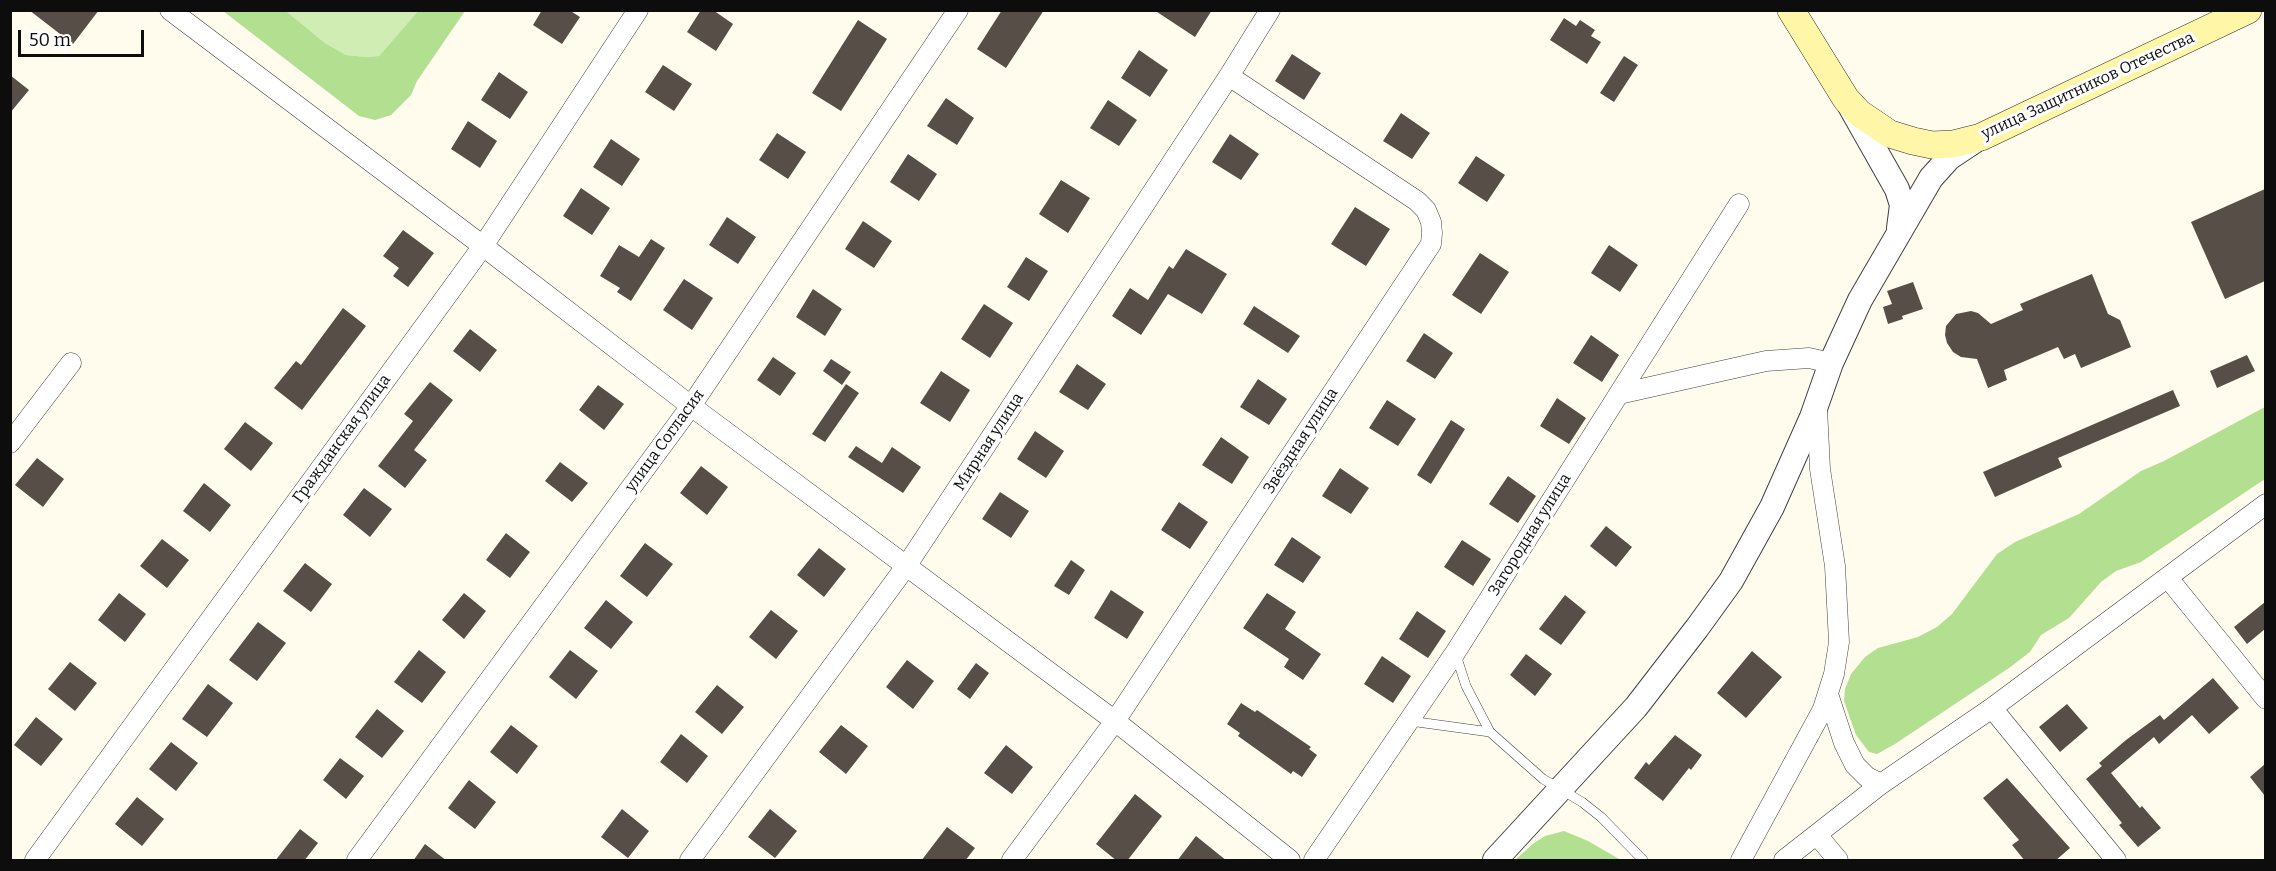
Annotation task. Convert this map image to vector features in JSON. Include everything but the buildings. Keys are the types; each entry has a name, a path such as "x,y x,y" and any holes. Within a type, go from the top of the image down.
{"main road":[{"name":"улица Защитников Отечества","path":"1791,10 1842,92 1873,124 1890,134 1932,145 1953,144 1981,137 2248,10"}],"street":[{"path":"170,10 691,406 1115,721 1290,861"},
{"name":"Гражданская улица","path":"35,861 483,246 638,10"},
{"name":"улица Согласия","path":"357,861 691,406 958,10"},
{"name":"Мирная улица","path":"690,861 907,565 1229,76 1270,10"},
{"name":"Звёздная улица","path":"1012,861 1115,721 1431,244 1431,222 1426,210 1417,201 1229,76"},
{"path":"1842,92 1897,189 1902,205 1897,237"},
{"path":"1495,861 1636,707 1731,581 1772,507 1817,402 1831,363 1860,300 1931,178 1949,158 1981,137"},
{"name":"Загородная улица","path":"1314,861 1455,653 1739,204"},
{"path":"1619,394 1766,362 1809,358 1831,363"},
{"path":"10,443 71,363"},
{"path":"1741,861 1823,710 1834,674 1839,642 1835,566 1820,469 1817,402"},
{"path":"1784,861 1881,784 1992,708 2265,504"},
{"path":"2168,578 2265,699"},
{"path":"1828,694 1844,743 1855,765 1867,777 1881,784"},
{"path":"1992,708 2116,861"},
{"path":"1817,836 1838,861"}],"lane":[{"path":"1455,653 1466,686 1490,732 1543,779 1582,802 1601,817 1643,861"},
{"path":"1410,721 1490,732"}],"green space":[{"path":"223,11 286,11 325,43 346,55 367,57 379,56 418,11 465,11 417,81 411,95 391,115 375,120 359,116"},
{"path":"286,11 418,11 379,56 367,57 346,55 325,43"},
{"path":"2265,407 2265,479 2141,562 2116,571 2101,582 2069,618 2041,635 2030,652 2009,668 1895,744 1877,754 1869,752 1856,735 1844,701 1845,689 1851,674 1865,657 1878,648 1918,637 1937,627 1952,614 1997,554 2015,542 2079,514 2141,471"},
{"path":"1564,831 1588,841 1621,860 1515,860 1545,836"}]}
